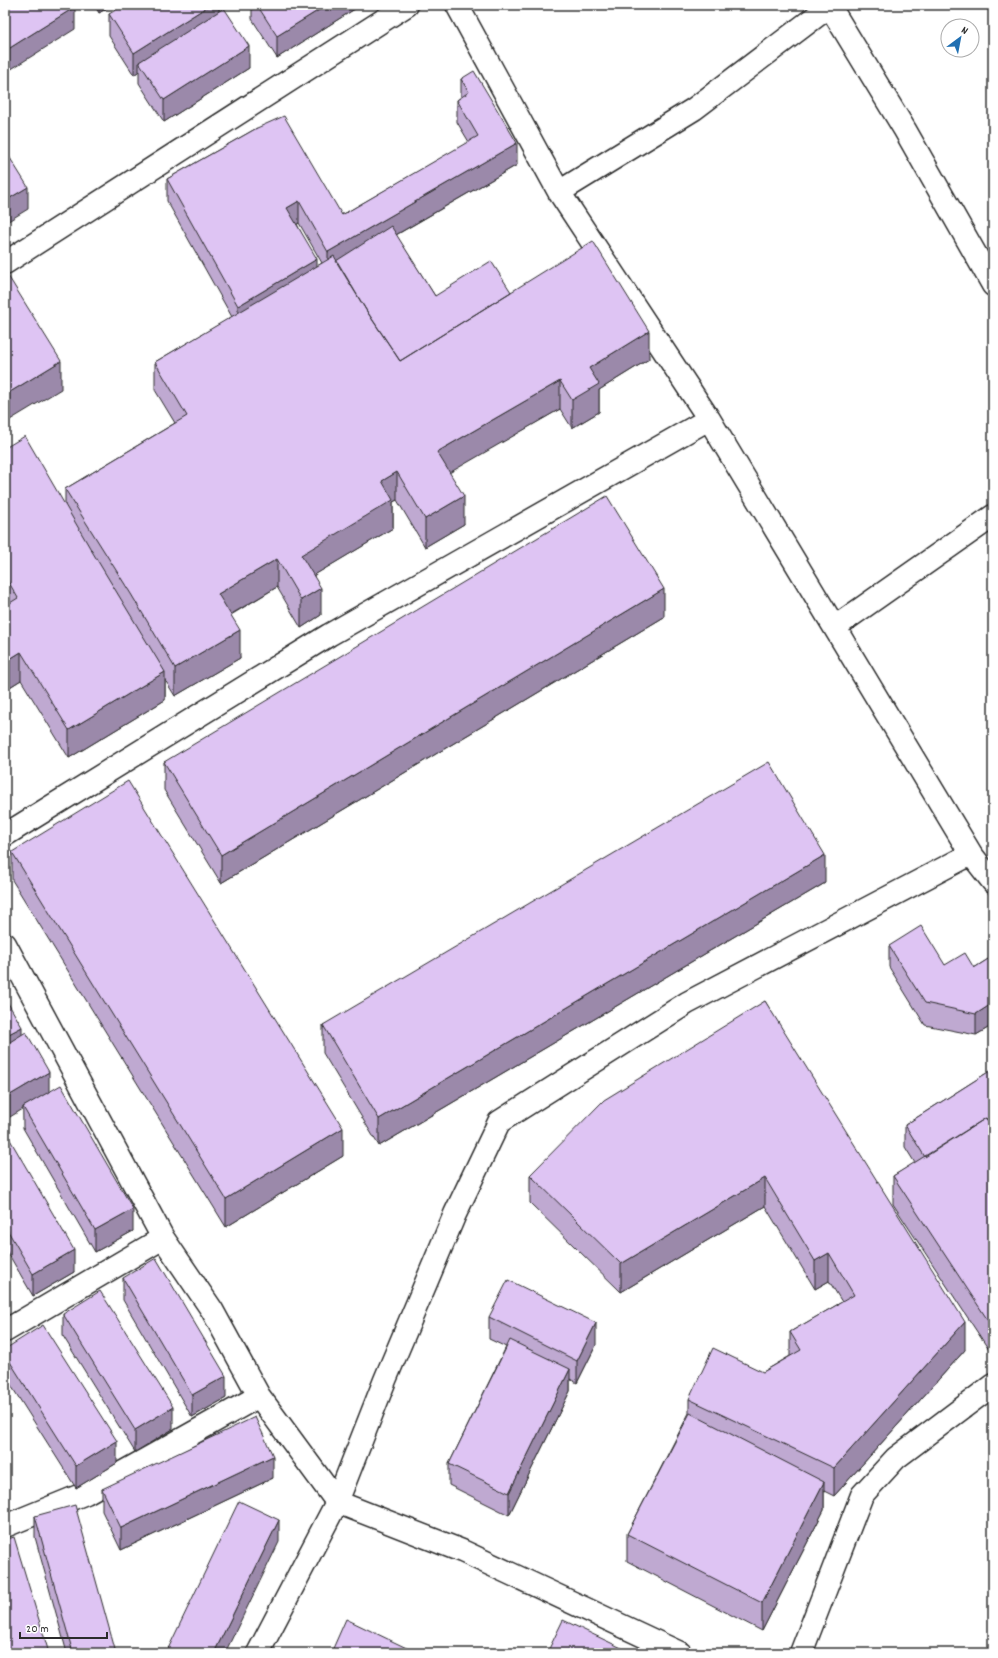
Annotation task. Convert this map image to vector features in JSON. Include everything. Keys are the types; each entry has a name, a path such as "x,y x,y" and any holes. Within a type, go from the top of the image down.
{"street":[{"path":"5,263 407,5"},
{"path":"457,5 559,192 709,419 971,854 993,882"},
{"path":"559,192 694,109 830,5 905,130 993,285"},
{"path":"5,835 329,634 709,419"},
{"path":"835,627 993,516"},
{"path":"258,1653 337,1502 385,1380 452,1221 499,1122 686,1003 971,854"},
{"path":"5,944 163,1238 212,1310 260,1396 337,1502 462,1551 680,1653"},
{"path":"5,1331 163,1238"},
{"path":"801,1653 862,1495 896,1458 993,1385"},
{"path":"5,1526 86,1493 260,1396"}],"building":[{"path":"5,5 73,5 75,7 5,51"},
{"path":"124,5 210,5 134,53 109,14"},
{"path":"257,5 327,5 277,36"},
{"path":"224,8 249,46 164,100 139,62"},
{"path":"474,71 517,143 328,252 299,201 287,208 317,259 238,306 167,179 257,128 284,116 342,215 478,136 457,100 469,92 461,79"},
{"path":"5,150 28,187 5,201"},
{"path":"391,226 435,296 491,261 511,292 400,361 336,261"},
{"path":"593,241 649,331 589,368 599,384 572,400 560,381 437,452 464,496 425,519 397,472 382,481 393,500 301,555 321,588 301,600 277,559 218,594 240,630 175,668 131,594 65,489 187,416 155,362 334,256 366,310 400,361"},
{"path":"5,271 61,361 5,395"},
{"path":"25,436 93,553 165,672 69,730 21,652 5,662 5,606 18,598 5,576 5,448"},
{"path":"607,496 664,589 221,855 164,762"},
{"path":"769,762 825,855 379,1119 323,1025"},
{"path":"128,781 343,1128 226,1199 12,852"},
{"path":"921,926 945,965 965,953 974,968 993,956 993,1003 976,1014 925,1003 889,946"},
{"path":"5,998 22,1027 5,1036"},
{"path":"765,1001 965,1322 834,1468 689,1399 713,1348 763,1372 801,1350 790,1332 854,1295 829,1253 815,1261 765,1178 621,1264 530,1175 604,1100"},
{"path":"26,1032 49,1072 5,1098 5,1045"},
{"path":"993,1069 993,1130 986,1118 925,1157 905,1125"},
{"path":"61,1085 133,1209 95,1230 23,1107"},
{"path":"986,1118 993,1130 993,1328 893,1176"},
{"path":"5,1131 74,1250 33,1274 5,1226"},
{"path":"156,1258 226,1376 192,1395 123,1278"},
{"path":"508,1280 596,1323 577,1361 489,1317"},
{"path":"100,1291 173,1407 135,1430 63,1314"},
{"path":"43,1325 117,1441 76,1466 5,1354 5,1349"},
{"path":"510,1340 570,1369 509,1493 449,1464"},
{"path":"690,1413 824,1482 762,1603 627,1534"},
{"path":"255,1417 273,1456 121,1528 102,1489"},
{"path":"239,1501 279,1520 214,1653 166,1653"},
{"path":"75,1505 116,1653 73,1653 35,1516"},
{"path":"14,1537 49,1653 6,1653 5,1650 5,1540"},
{"path":"346,1619 417,1653 331,1653"},
{"path":"563,1620 632,1653 547,1653"}]}
